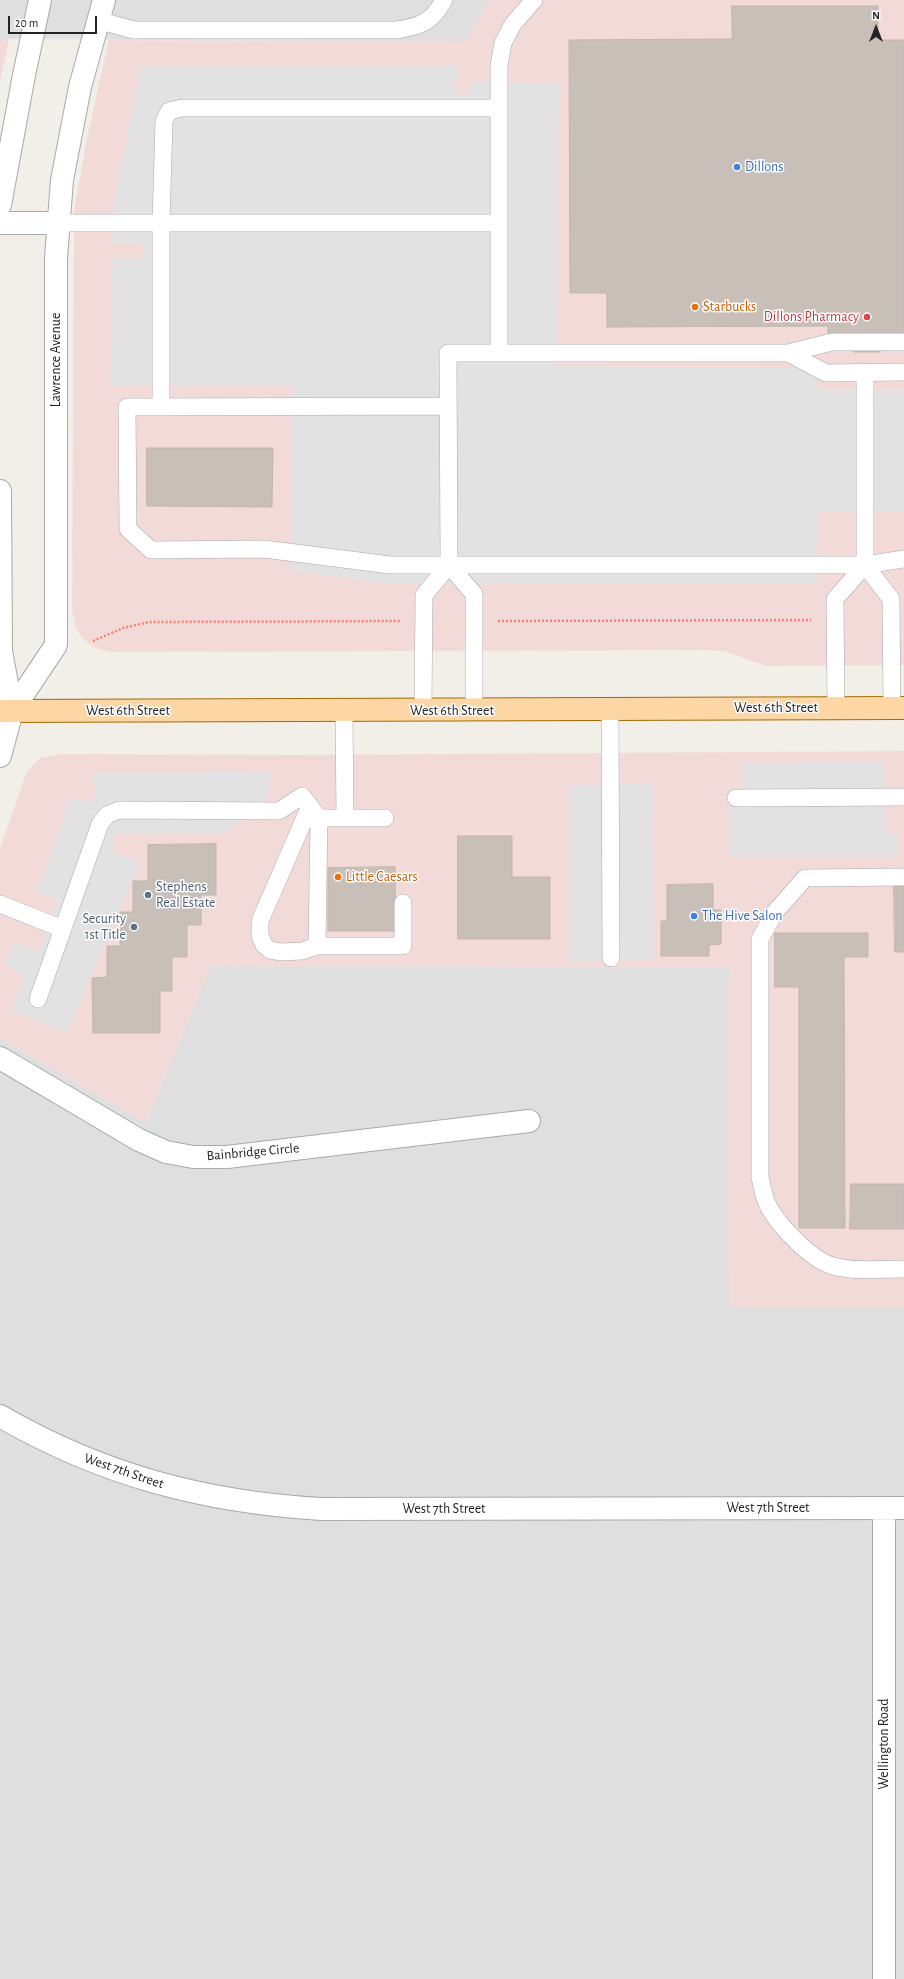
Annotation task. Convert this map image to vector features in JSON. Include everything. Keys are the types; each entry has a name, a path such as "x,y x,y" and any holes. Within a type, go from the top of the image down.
{"main road":[{"name":"West 6th Street","path":"6,712 898,708"}],"street":[{"path":"0,205 24,75 40,0"},
{"name":"Lawrence Avenue","path":"6,712 56,645 56,258 62,180 80,87 97,20 104,0"},
{"path":"0,223 59,223"},
{"name":"Lawrence Avenue","path":"0,491 1,651 6,712 0,756"},
{"name":"Bainbridge Circle","path":"0,1058 139,1140 166,1152 193,1157 227,1157 529,1121"},
{"name":"West 7th Street","path":"0,1416 68,1452 112,1469 215,1498 271,1506 321,1509 894,1508"},
{"name":"Wellington Road","path":"884,1979 894,1508"}],"lane":[{"path":"97,20 134,30 397,30 418,27 432,18 444,0"},
{"path":"499,352 499,66 503,43 513,24 534,0"},
{"path":"161,407 161,223 164,121 169,111 182,108 499,108"},
{"path":"59,223 499,223"},
{"path":"423,711 424,595 449,565 448,353 788,353 832,342 904,342"},
{"path":"788,353 826,373 904,372"},
{"path":"865,373 865,565 891,599 898,708"},
{"path":"448,406 127,407 128,529 151,550 264,549 390,565 865,565 904,559"},
{"path":"449,565 474,594 474,710"},
{"path":"836,708 835,599 865,565"},
{"path":"610,709 611,958"},
{"path":"344,711 345,818"},
{"path":"38,999 100,824 106,815 119,810 279,811 302,796 314,812 317,946"},
{"path":"736,798 904,797"},
{"path":"314,812 345,818 385,818"},
{"path":"314,812 260,921 260,936 264,945 270,950 280,952 302,951 317,946 403,946 403,903"},
{"path":"904,877 805,878 775,912 760,939 760,1177 766,1202 783,1228 809,1253 833,1266 860,1269 904,1269"},
{"path":"0,904 63,929"}],"shaded area":[{"path":"0,0 489,0 465,42 0,39"},
{"path":"489,0 904,0 904,665 767,666 724,651 709,650 110,652 96,648 83,639 76,628 72,610 74,211 87,138 109,40 465,42"},
{"path":"0,39 9,39 0,82"},
{"path":"141,65 457,66 455,94 469,95 469,82 559,83 556,366 817,368 817,389 904,389 904,511 817,512 817,583 384,583 291,570 292,386 110,385 112,258 143,258 144,244 112,243 114,205"},
{"path":"904,751 904,1308 730,1308 729,967 210,966 146,1123 0,1038 0,849 28,770 40,758 60,754 295,755"},
{"path":"884,762 885,833 897,833 897,858 729,858 729,787 744,787 744,763"},
{"path":"270,772 268,796 223,834 114,833 113,852 140,862 67,1032 12,1011 23,975 4,965 14,942 39,952 57,900 37,891 71,799 95,802 93,773"},
{"path":"652,784 653,960 570,961 569,785"},
{"path":"210,966 729,967 730,1308 904,1308 904,1979 0,1979 0,1038 146,1123"}],"building":[{"name":"Dillons","path":"732,6 878,6 878,40 904,40 904,336 880,336 880,352 853,352 853,336 828,336 828,326 607,327 607,293 570,293 569,40 732,39"},
{"path":"147,448 273,448 272,507 147,506"},
{"path":"458,836 512,836 512,877 550,877 550,939 458,939"},
{"path":"216,844 216,895 201,895 201,925 187,925 187,957 172,957 172,991 160,991 160,1033 93,1033 92,978 107,977 107,946 120,946 120,912 133,912 133,881 148,881 148,845"},
{"path":"395,867 396,931 328,931 328,868"},
{"name":"The Hive Salon","path":"713,884 713,910 721,910 721,944 709,945 709,956 661,956 661,921 667,921 667,885"},
{"path":"894,886 904,886 904,952 895,952"},
{"path":"775,933 868,933 868,957 844,957 845,1228 799,1228 799,987 775,987"},
{"path":"851,1184 904,1184 904,1229 850,1229"}],"place":[{"name":"Dillons","path":"737,167"},
{"name":"Starbucks","path":"695,307"},
{"name":"Dillons Pharmacy","path":"867,317"},
{"name":"Little Caesars","path":"338,877"},
{"name":"Stephens Real Estate","path":"148,895"},
{"name":"The Hive Salon","path":"694,916"},
{"name":"Security 1st Title","path":"134,927"}]}
